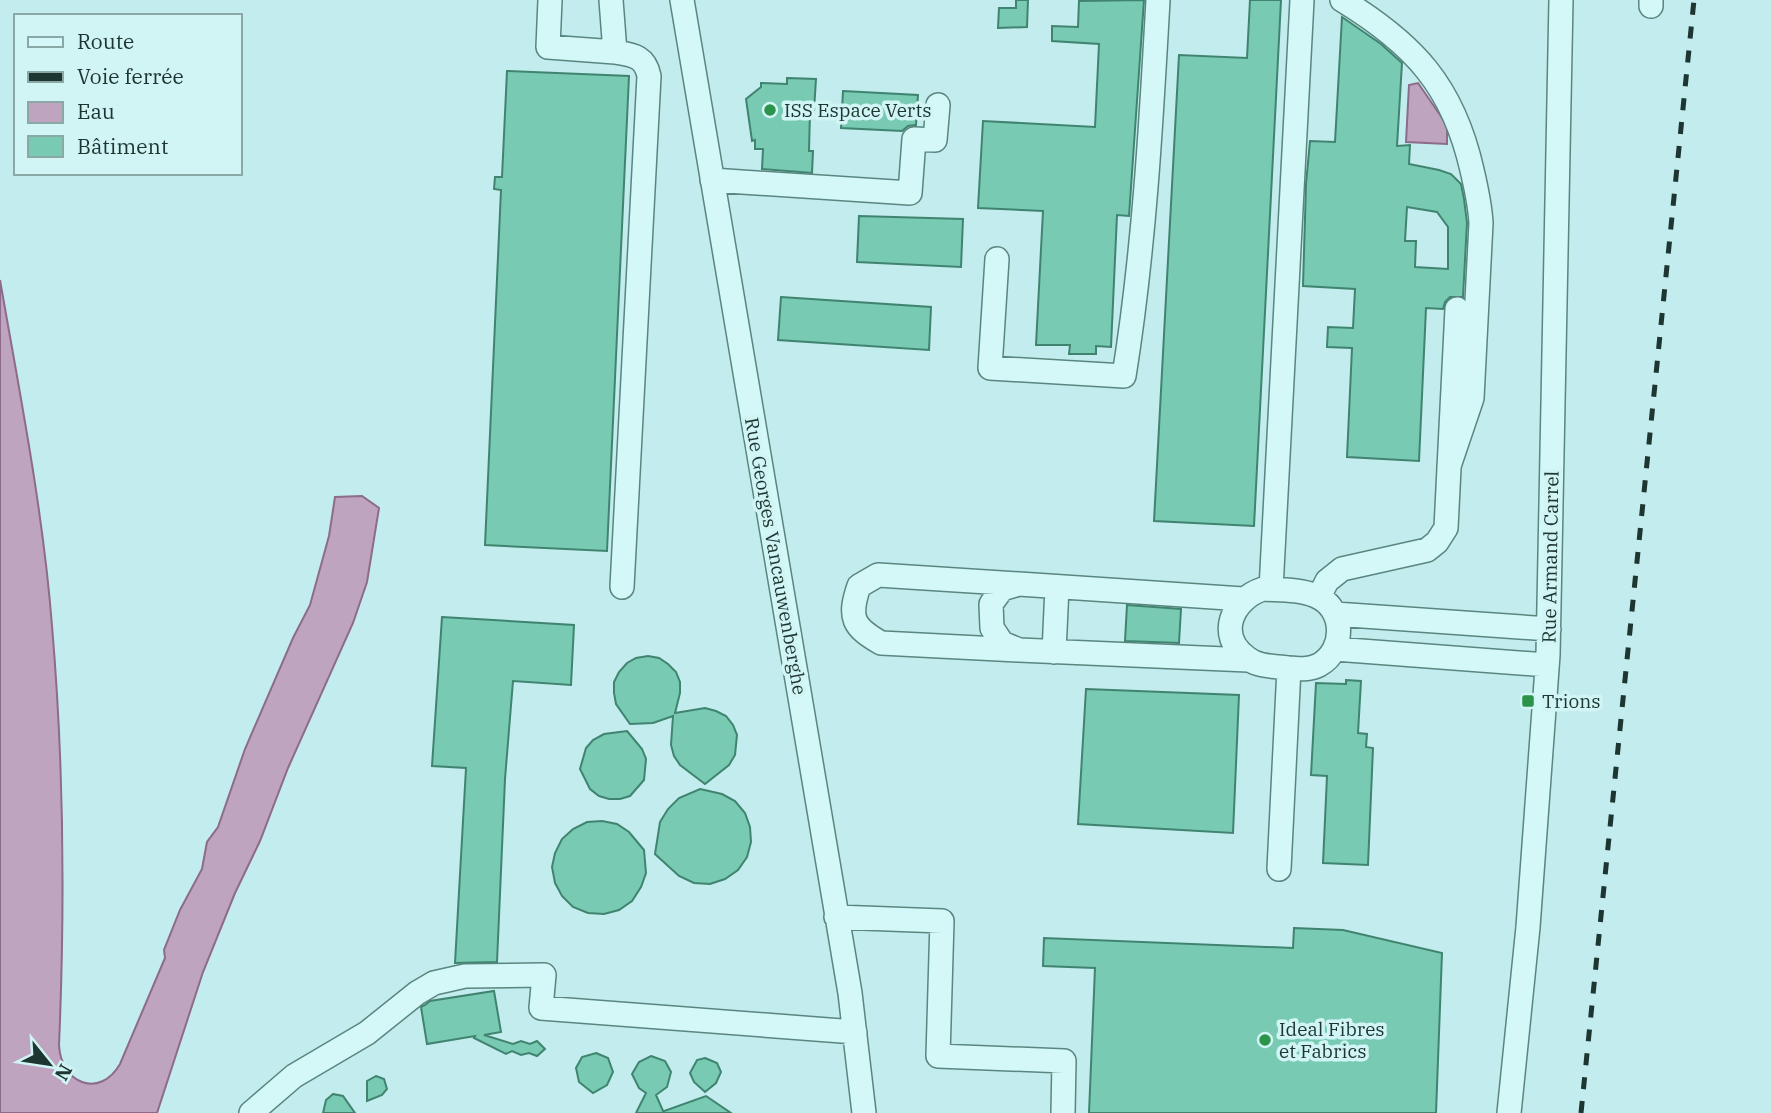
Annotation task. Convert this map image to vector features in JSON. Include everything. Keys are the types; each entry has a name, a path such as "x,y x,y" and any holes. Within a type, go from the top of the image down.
{"street":[{"path":"550,0 548,47 615,52 641,58 649,76 622,587"},
{"path":"611,0 615,52"},
{"name":"Rue Georges Vancauwenberghe","path":"682,0 855,1032 864,1113"},
{"path":"997,259 990,368 1124,376 1136,304 1146,212 1158,0"},
{"path":"1271,589 1302,0"},
{"path":"1342,0 1389,32 1425,68 1448,99 1465,140 1480,205 1472,398 1449,466"},
{"name":"Rue Armand Carrel","path":"1509,1113 1527,941 1549,629 1561,0"},
{"path":"712,180 910,193 914,139 935,141 937,105"},
{"path":"1319,597 1327,581 1342,569 1427,550 1437,542 1446,528 1457,309"},
{"path":"1243,599 878,575 859,586 852,606 855,622 865,634 881,643 1248,660"},
{"path":"1018,584 1002,589 991,604 991,616 992,628 1002,643 1019,650"},
{"path":"1054,652 1057,587"},
{"path":"1271,589 1319,597 1335,614 1339,638 1335,649 1318,666 1305,669 1260,665 1248,660 1238,651 1230,626 1233,613 1250,593 1271,589"},
{"path":"1335,614 1549,629"},
{"path":"1335,649 1547,665"},
{"path":"1279,869 1289,668"},
{"path":"836,917 942,921 937,1056 1065,1061 1063,1113"},
{"path":"251,1113 294,1076 367,1033 425,987 455,977 544,975 541,1008 855,1032"}],"water":[{"path":"1418,83 1447,125 1447,144 1406,142 1409,85"},
{"path":"0,280 37,496 52,626 62,836 59,1045 61,1058 67,1069 83,1082 92,1084 102,1081 112,1075 120,1064 165,958 164,950 180,910 202,869 207,842 218,827 245,749 310,605 329,536 335,497 362,496 379,508 367,582 353,623 288,768 260,841 235,893 203,972 157,1113 0,1113"}],"building":[{"path":"1016,0 1028,0 1027,27 998,28 999,8 1016,8"},
{"path":"1144,0 1129,216 1117,215 1111,347 1096,346 1096,354 1069,354 1070,345 1036,345 1043,211 978,208 983,121 1095,127 1099,44 1052,41 1052,26 1078,27 1079,1"},
{"path":"1250,0 1281,0 1254,526 1154,521 1179,55 1247,58"},
{"path":"1342,17 1381,44 1402,63 1397,146 1410,145 1409,164 1451,174 1461,184 1464,199 1467,223 1463,297 1450,297 1443,309 1426,308 1419,461 1347,457 1352,348 1327,347 1328,327 1353,328 1355,289 1303,286 1310,141 1335,142","holes":["1407,207 1437,212 1448,227 1448,269 1415,267 1416,241 1405,241"]},
{"path":"507,71 629,76 607,551 485,545 501,190 494,189 495,177 502,177"},
{"path":"787,78 816,79 814,110 810,112 809,151 813,151 812,173 762,169 763,149 755,149 755,140 752,141 746,99 761,87 761,83 787,84"},
{"path":"843,91 918,95 916,125 908,126 902,131 841,128"},
{"path":"859,216 963,219 961,267 857,262"},
{"path":"781,297 931,307 929,350 778,340"},
{"path":"1127,605 1181,609 1179,643 1125,641"},
{"path":"442,617 574,625 571,685 513,681 505,779 497,962 455,963 466,768 432,766"},
{"path":"636,658 659,658 676,672 680,693 675,713 705,708 726,716 733,725 737,735 735,755 729,765 705,784 680,765 674,756 671,745 673,716 653,723 630,724 616,704 614,682 619,672"},
{"path":"1346,680 1361,681 1358,733 1367,734 1366,747 1373,748 1368,865 1323,863 1327,776 1311,775 1316,683 1346,684"},
{"path":"1086,689 1239,695 1233,833 1078,824"},
{"path":"627,731 642,749 646,759 644,780 630,796 609,799 599,796 590,789 580,769 586,748 604,734"},
{"path":"700,789 722,794 735,801 745,813 750,827 751,842 747,857 738,870 725,879 710,884 694,883 679,876 655,854 660,822 668,809 679,798"},
{"path":"587,822 617,824 629,832 644,850 646,873 632,901 619,910 604,914 588,913 573,907 562,896 555,883 552,867 562,839"},
{"name":"Ideal Fibres et Fabrics","path":"1294,928 1343,930 1442,953 1436,1113 1089,1113 1095,968 1043,966 1044,938 1293,948"},
{"path":"494,991 501,1032 484,1035 513,1044 521,1041 530,1044 537,1041 545,1049 537,1056 529,1053 521,1055 512,1051 506,1054 474,1038 475,1036 427,1044 421,1007 430,1001"},
{"path":"596,1053 608,1058 613,1072 607,1085 593,1093 579,1082 576,1068 582,1057"},
{"path":"651,1056 665,1061 671,1072 667,1087 656,1095 664,1113 636,1113 646,1093 639,1088 632,1074 639,1062"},
{"path":"705,1058 717,1063 721,1072 716,1083 705,1092 694,1082 690,1073 697,1060"},
{"path":"376,1076 384,1079 387,1089 382,1095 367,1101 367,1081"},
{"path":"333,1094 343,1096 355,1113 323,1113 326,1100"},
{"path":"706,1096 731,1113 664,1111"}],"railway":[{"path":"1581,1113 1694,0"}],"place":[{"name":"ISS Espace Verts","path":"770,110"},
{"name":"Trions","path":"1528,701"},
{"name":"Ideal Fibres et Fabrics","path":"1265,1040"}]}
